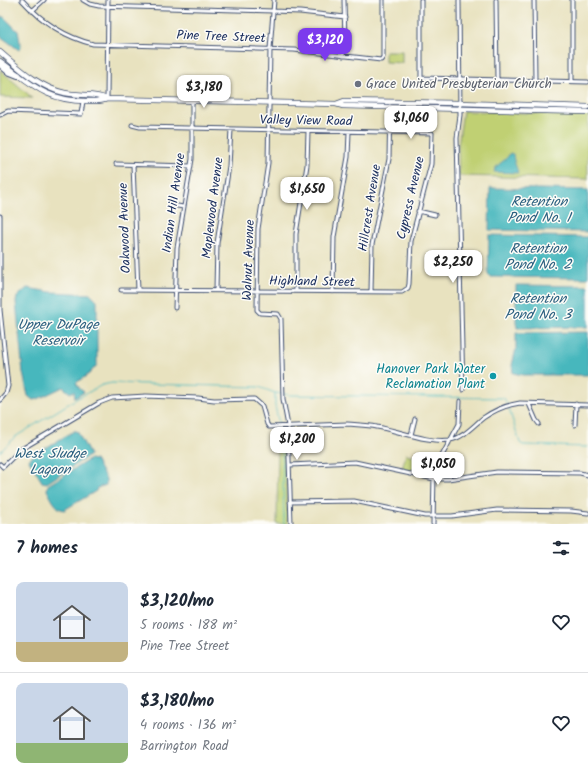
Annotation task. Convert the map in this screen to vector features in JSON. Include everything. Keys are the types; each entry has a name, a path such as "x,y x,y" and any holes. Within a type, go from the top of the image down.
{"highway":[{"path":"0,64 8,71 18,75"}],"main road":[{"path":"0,52 42,84 73,94 102,96 108,99"},
{"path":"0,61 40,91 64,100 192,100 336,104 344,106 459,103 588,107"},
{"path":"390,105 459,109 588,112"}],"street":[{"name":"Pine Tree Street","path":"22,0 32,11 54,29 74,38 93,44 294,50 381,60 383,57 382,0"},
{"path":"25,4 29,0"},
{"path":"32,11 44,0"},
{"path":"82,0 90,4 108,6 300,12 345,17"},
{"path":"108,0 108,99"},
{"name":"Walnut Avenue","path":"274,0 270,49 268,163 258,229 257,312 260,314 278,314 280,317 283,399 288,426 291,524"},
{"path":"343,56 345,46 344,0"},
{"path":"421,0 421,78 588,82"},
{"path":"459,0 459,109 457,138 463,390"},
{"path":"496,0 497,79"},
{"path":"534,0 535,80"},
{"path":"572,0 572,81"},
{"name":"Indian Hill Avenue","path":"175,308 176,257 183,207 191,166 192,100"},
{"path":"0,115 8,111 81,114 83,101"},
{"name":"Hillcrest Avenue","path":"372,292 372,245 389,159 390,105"},
{"name":"Valley View Road","path":"132,125 140,127 432,133"},
{"name":"Maplewood Avenue","path":"216,290 217,243 230,162 231,129"},
{"path":"296,291 296,234 307,165 308,131"},
{"path":"333,292 334,236 348,162 349,132"},
{"name":"Cypress Avenue","path":"406,290 409,284 410,242 432,159 432,133"},
{"path":"116,164 191,166"},
{"name":"Oakwood Avenue","path":"133,165 138,290"},
{"path":"172,205 183,207"},
{"path":"418,211 435,216"},
{"path":"0,216 0,310 8,386 6,392 0,400"},
{"name":"Highland Street","path":"121,290 400,292 406,290"},
{"path":"0,464 3,467 20,450 99,403 117,397 146,396 214,400 254,400 262,406 269,427 347,424 378,427 432,439 451,440 463,434 494,412 512,405 588,405"},
{"path":"433,524 434,479 438,465 459,424 460,401"},
{"path":"529,404 539,424"},
{"path":"575,425 576,404"},
{"path":"411,435 415,419"},
{"path":"290,465 354,462 434,479 497,472 580,473 588,475"},
{"path":"290,502 354,501 425,516 452,516 497,510 571,511 588,513"}],"green space":[{"path":"385,51 402,51 402,63 385,62"},
{"path":"0,70 28,94 32,98 0,97"},
{"path":"463,111 588,115 588,179 459,176 458,146"},
{"path":"275,428 283,428 284,430 288,524 277,524 278,443"},
{"path":"406,454 423,458 420,473 402,469"}],"water":[{"path":"0,17 4,17 18,31 21,48 19,50 0,36"},
{"path":"510,153 513,154 518,173 494,172 497,166"},
{"name":"Retention Pond No. 1","path":"490,188 588,190 588,232 489,230"},
{"name":"Retention Pond No. 2","path":"489,235 588,237 588,278 491,277 488,275"},
{"name":"Retention Pond No. 3","path":"516,285 588,286 588,327 517,328"},
{"name":"Upper DuPage Reservoir","path":"27,288 51,292 91,294 97,300 97,365 89,374 76,383 84,392 75,398 74,391 70,393 63,387 38,399 33,400 28,396 23,373 16,302 17,297"},
{"path":"588,332 588,375 523,375 513,373 512,365 516,349 516,333"},
{"name":"West Sludge Lagoon","path":"74,431 77,431 90,455 47,483 42,482 29,460 32,456"},
{"path":"90,459 95,460 106,479 106,485 97,488 96,491 64,510 61,509 56,505 47,490 48,485"}],"waterway":[{"path":"0,452 15,437 78,398 102,385 112,383 259,387 275,393 291,395 504,398 507,404"},
{"path":"275,393 275,406 279,424"},
{"path":"509,409 520,443 523,445 588,447"},
{"path":"280,427 282,438 284,524"}],"place":[{"name":"Grace United Presbyterian Church","path":"358,84"},
{"name":"Hanover Park Water Reclamation Plant","path":"493,376"}]}
